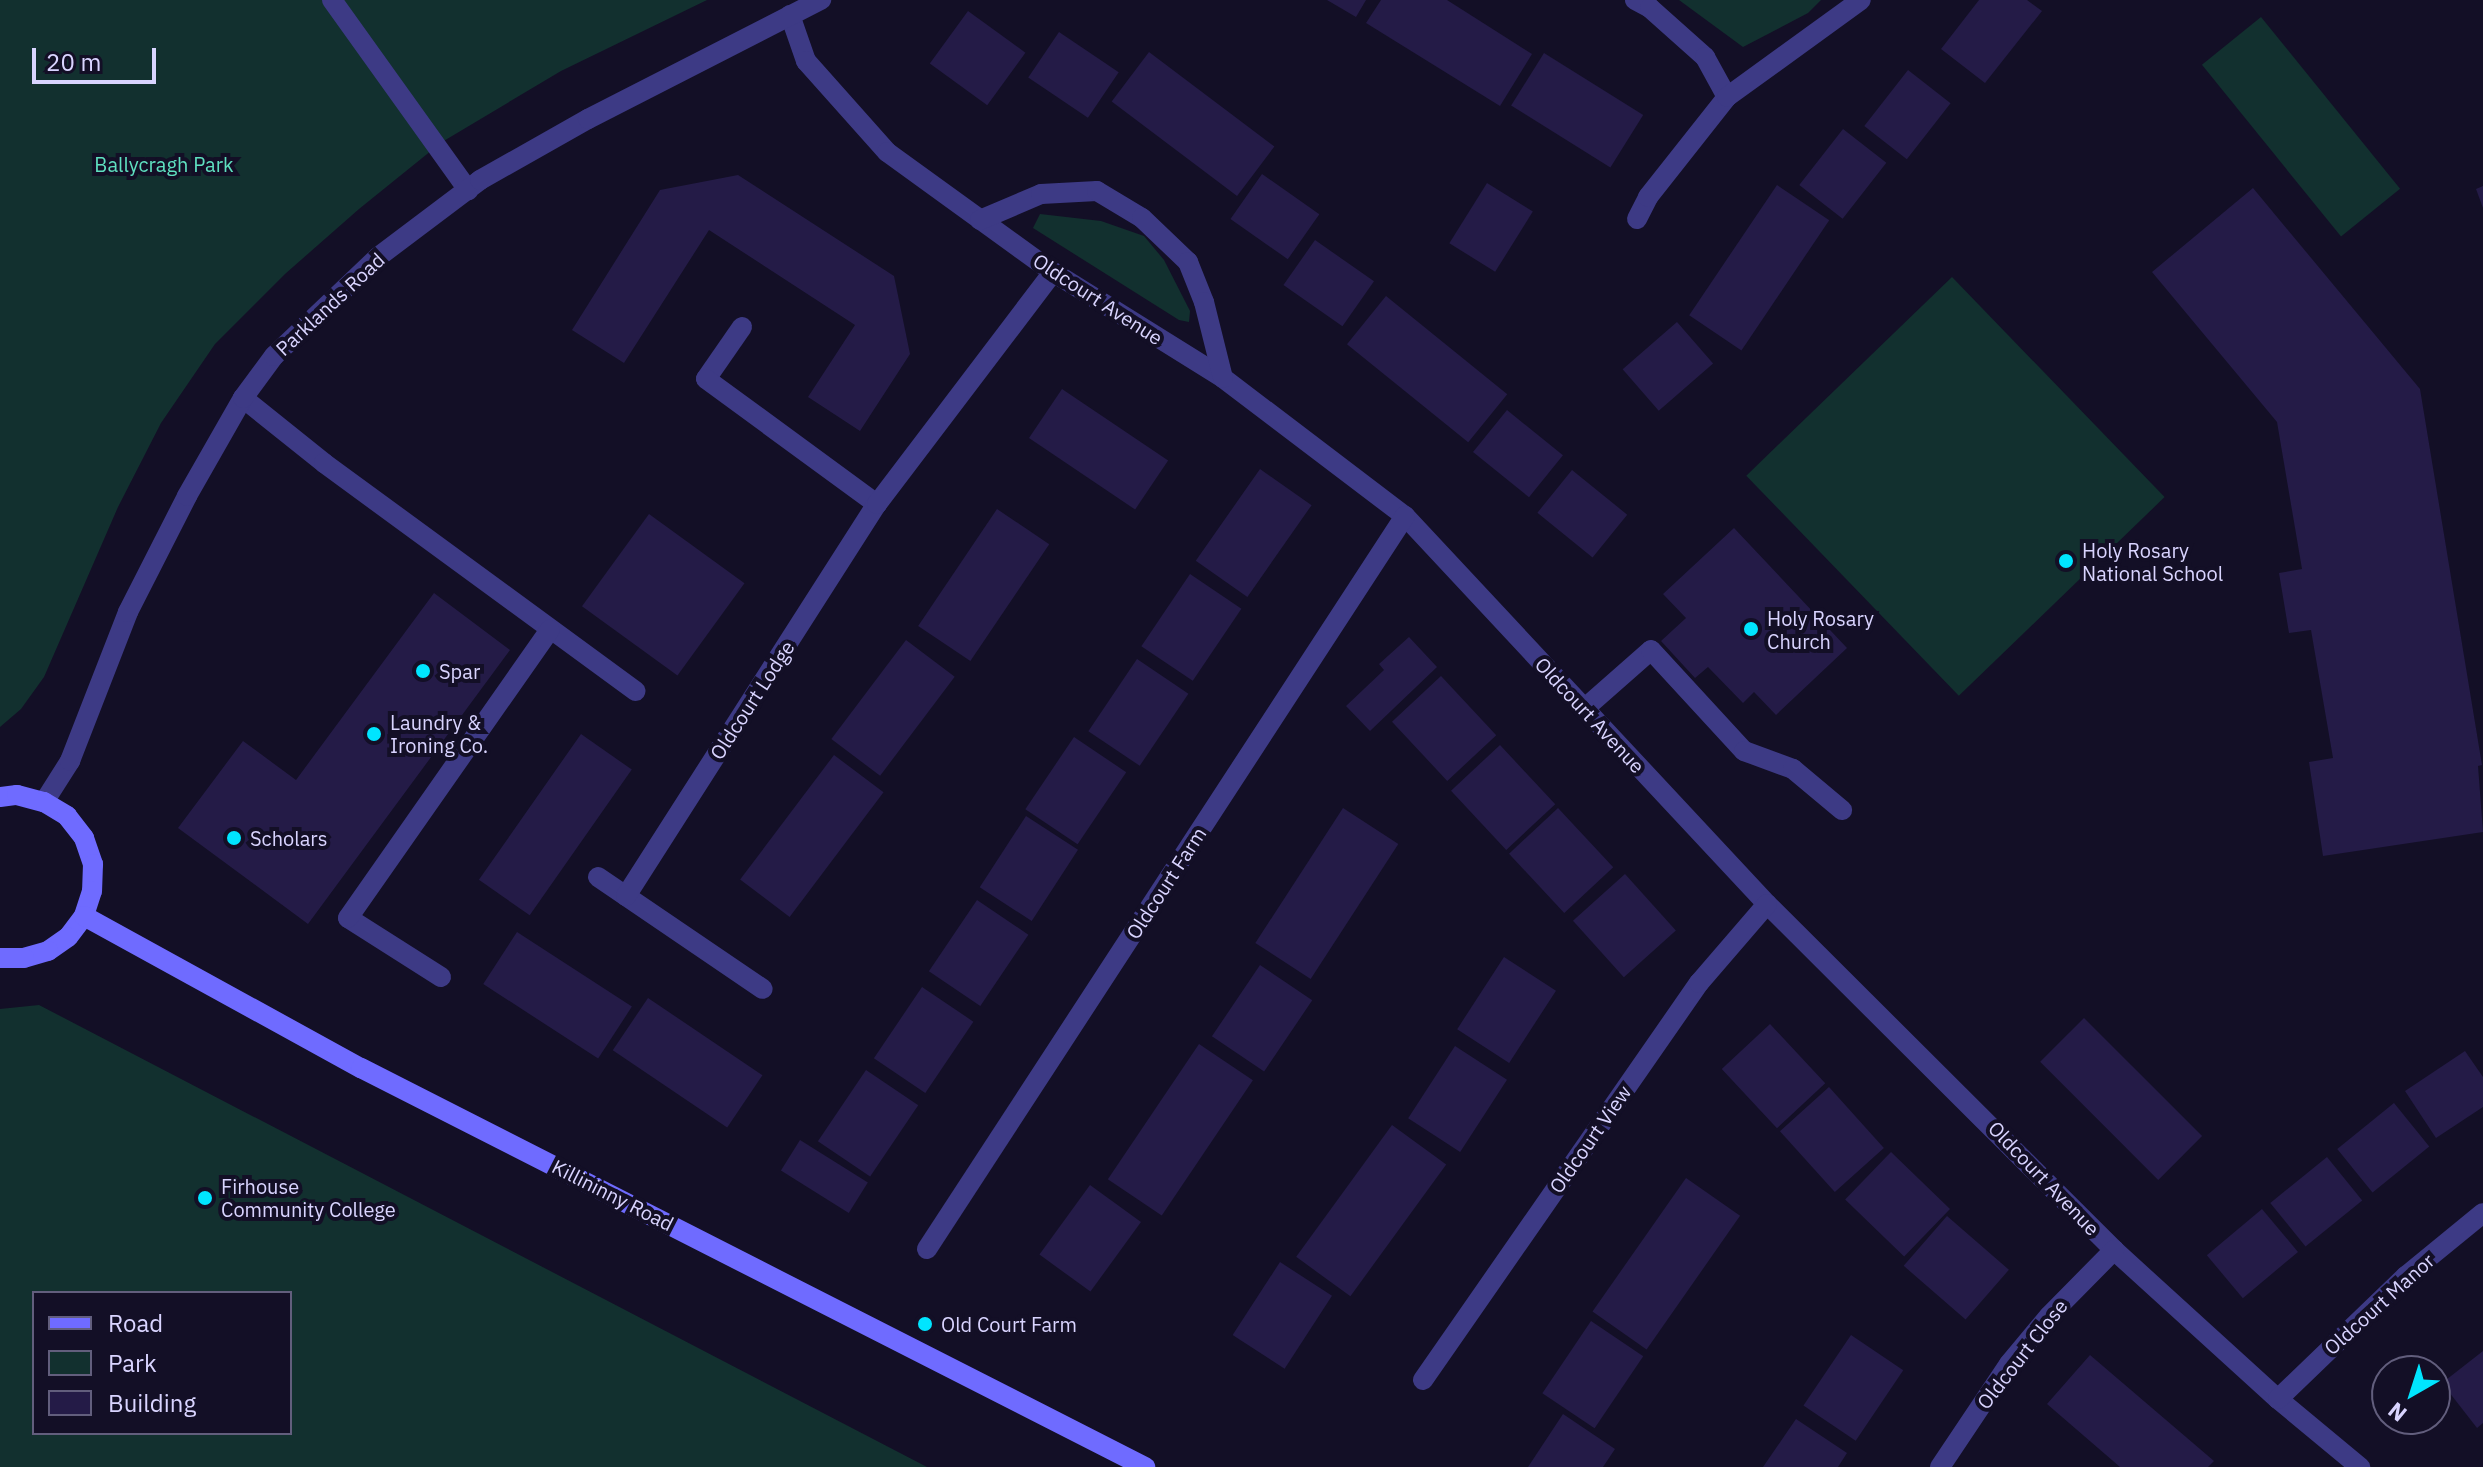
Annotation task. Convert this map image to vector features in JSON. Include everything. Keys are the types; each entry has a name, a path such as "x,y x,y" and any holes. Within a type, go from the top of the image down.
{"main road":[{"path":"0,797 17,795 44,802 67,816 84,838 93,864 92,891 84,916 68,937 48,951 24,958 0,958"},
{"name":"Killininny Road","path":"84,916 361,1068 1145,1467"}],"street":[{"path":"332,0 468,190"},
{"name":"Parklands Road","path":"44,802 70,761 128,612 187,496 243,398 274,356 378,257 468,190 588,119 821,0"},
{"path":"1635,0 1650,8 1705,57 1727,97"},
{"path":"1637,219 1648,197 1727,97 1861,0"},
{"name":"Oldcourt Avenue","path":"790,15 806,61 887,152 1053,272 1223,378 1405,516 1767,904 2114,1250 2278,1399 2360,1467"},
{"path":"980,220 1041,194 1097,191 1142,218 1188,262 1204,302 1223,378"},
{"name":"Oldcourt Lodge","path":"626,896 877,504 1053,272"},
{"path":"742,327 706,379 877,504"},
{"path":"243,398 324,463 635,691"},
{"name":"Oldcourt Farm","path":"927,1249 1405,516"},
{"path":"441,977 348,918 550,630"},
{"path":"1584,709 1651,650 1744,751 1793,769 1842,810"},
{"path":"598,877 763,989"},
{"name":"Oldcourt View","path":"1423,1380 1699,983 1767,904"},
{"name":"Oldcourt Manor","path":"2278,1399 2406,1276 2483,1213"},
{"name":"Oldcourt Close","path":"1940,1467 2009,1364 2049,1316 2114,1250"}],"green space":[{"name":"Ballycragh Park","path":"0,0 707,0 561,71 442,142 285,274 215,344 161,423 118,507 44,677 21,709 0,727"},
{"path":"1679,0 1821,0 1808,13 1743,47"},
{"path":"2261,17 2400,189 2341,237 2202,65"},
{"path":"1040,214 1101,221 1144,236 1164,260 1190,311 1189,322 1179,320 1033,228"},
{"path":"1952,277 2165,497 1959,696 1746,476"},
{"name":"Firhouse Community College","path":"39,1005 927,1467 0,1467 0,1009"}],"building":[{"path":"1327,0 1366,0 1356,17"},
{"path":"1381,0 1447,0 1532,54 1500,106 1366,23"},
{"path":"1979,0 2027,0 2042,11 1985,83 1941,49"},
{"path":"968,11 1025,53 987,105 930,64"},
{"path":"1059,32 1119,72 1088,118 1028,78"},
{"path":"1149,52 1274,146 1237,196 1112,102"},
{"path":"1544,53 1643,115 1610,168 1511,106"},
{"path":"1908,70 1951,103 1907,159 1864,126"},
{"path":"1843,129 1886,163 1843,219 1799,185"},
{"path":"1262,174 1319,214 1288,259 1230,219"},
{"path":"738,175 894,276 910,354 860,431 808,397 855,325 709,230 624,363 572,330 660,190"},
{"path":"1487,183 1533,212 1495,272 1449,243"},
{"path":"1777,185 1829,220 1741,350 1689,315"},
{"path":"2483,186 2483,208 2476,189"},
{"path":"2253,188 2420,389 2482,765 2478,766 2483,832 2323,856 2309,762 2333,758 2311,630 2289,633 2279,573 2302,569 2277,422 2152,272"},
{"path":"1315,240 1374,281 1342,326 1283,285"},
{"path":"1386,296 1507,394 1468,442 1347,344"},
{"path":"1677,322 1713,364 1659,411 1623,369"},
{"path":"1062,389 1168,461 1135,509 1029,438"},
{"path":"1507,410 1563,455 1529,497 1473,452"},
{"path":"1260,469 1312,505 1247,597 1196,561"},
{"path":"1572,470 1627,515 1593,557 1537,513"},
{"path":"997,509 1049,544 970,661 918,626"},
{"path":"649,514 744,583 677,676 582,606"},
{"name":"Holy Rosary Church","path":"1734,528 1847,648 1776,715 1754,692 1743,703 1708,667 1695,678 1661,641 1686,618 1663,594"},
{"path":"1190,574 1241,609 1193,681 1141,646"},
{"path":"434,593 510,650 308,924 178,828 243,741 296,780"},
{"path":"1409,637 1437,667 1370,731 1346,706 1384,670 1379,664"},
{"path":"906,640 955,677 880,776 831,739"},
{"path":"1137,659 1188,694 1140,766 1088,731"},
{"path":"1441,676 1496,735 1447,781 1392,722"},
{"path":"581,734 632,770 530,915 479,880"},
{"path":"1074,737 1126,772 1078,844 1025,809"},
{"path":"1500,745 1555,804 1506,850 1451,791"},
{"path":"834,755 884,792 790,917 740,880"},
{"path":"1343,808 1398,844 1311,979 1255,943"},
{"path":"1558,808 1613,867 1564,913 1509,854"},
{"path":"1026,816 1078,850 1032,921 980,887"},
{"path":"1625,874 1676,930 1624,977 1573,921"},
{"path":"977,900 1028,935 980,1006 929,971"},
{"path":"517,932 632,1007 598,1059 483,984"},
{"path":"1504,957 1556,991 1509,1063 1457,1029"},
{"path":"1260,965 1312,1000 1264,1072 1212,1036"},
{"path":"922,987 973,1022 925,1093 874,1058"},
{"path":"648,998 762,1075 727,1127 613,1050"},
{"path":"2084,1018 2202,1136 2158,1180 2040,1062"},
{"path":"1770,1024 1825,1083 1777,1128 1722,1069"},
{"path":"1199,1044 1253,1080 1162,1215 1108,1179"},
{"path":"1455,1046 1507,1080 1460,1152 1408,1118"},
{"path":"2465,1051 2483,1077 2483,1107 2436,1138 2405,1091"},
{"path":"866,1070 918,1105 870,1177 818,1141"},
{"path":"1829,1087 1884,1148 1835,1192 1780,1131"},
{"path":"2394,1103 2429,1147 2373,1192 2337,1149"},
{"path":"1392,1125 1446,1164 1350,1296 1296,1257"},
{"path":"800,1140 868,1182 849,1213 781,1171"},
{"path":"1891,1152 1950,1209 1904,1256 1845,1199"},
{"path":"2327,1157 2362,1201 2306,1246 2270,1203"},
{"path":"1686,1178 1740,1216 1647,1349 1593,1312"},
{"path":"1090,1185 1141,1222 1090,1292 1039,1255"},
{"path":"2262,1209 2298,1252 2243,1298 2207,1255"},
{"path":"1947,1216 2009,1270 1966,1320 1904,1266"},
{"path":"1280,1262 1332,1296 1285,1369 1233,1335"},
{"path":"1591,1321 1643,1356 1595,1428 1542,1393"},
{"path":"1851,1335 1903,1370 1856,1441 1803,1405"},
{"path":"2483,1351 2483,1423 2477,1428 2451,1395 2451,1376"},
{"path":"2090,1355 2214,1461 2208,1467 2120,1467 2047,1404"},
{"path":"1563,1414 1615,1449 1603,1467 1528,1467"},
{"path":"1796,1419 1847,1453 1838,1467 1763,1467"}],"place":[{"name":"Holy Rosary National School","path":"2066,561"},
{"name":"Holy Rosary Church","path":"1751,629"},
{"name":"Spar","path":"423,671"},
{"name":"Laundry & Ironing Co.","path":"374,734"},
{"name":"Scholars","path":"234,838"},
{"name":"Firhouse Community College","path":"205,1198"},
{"name":"Old Court Farm","path":"925,1324"}]}
